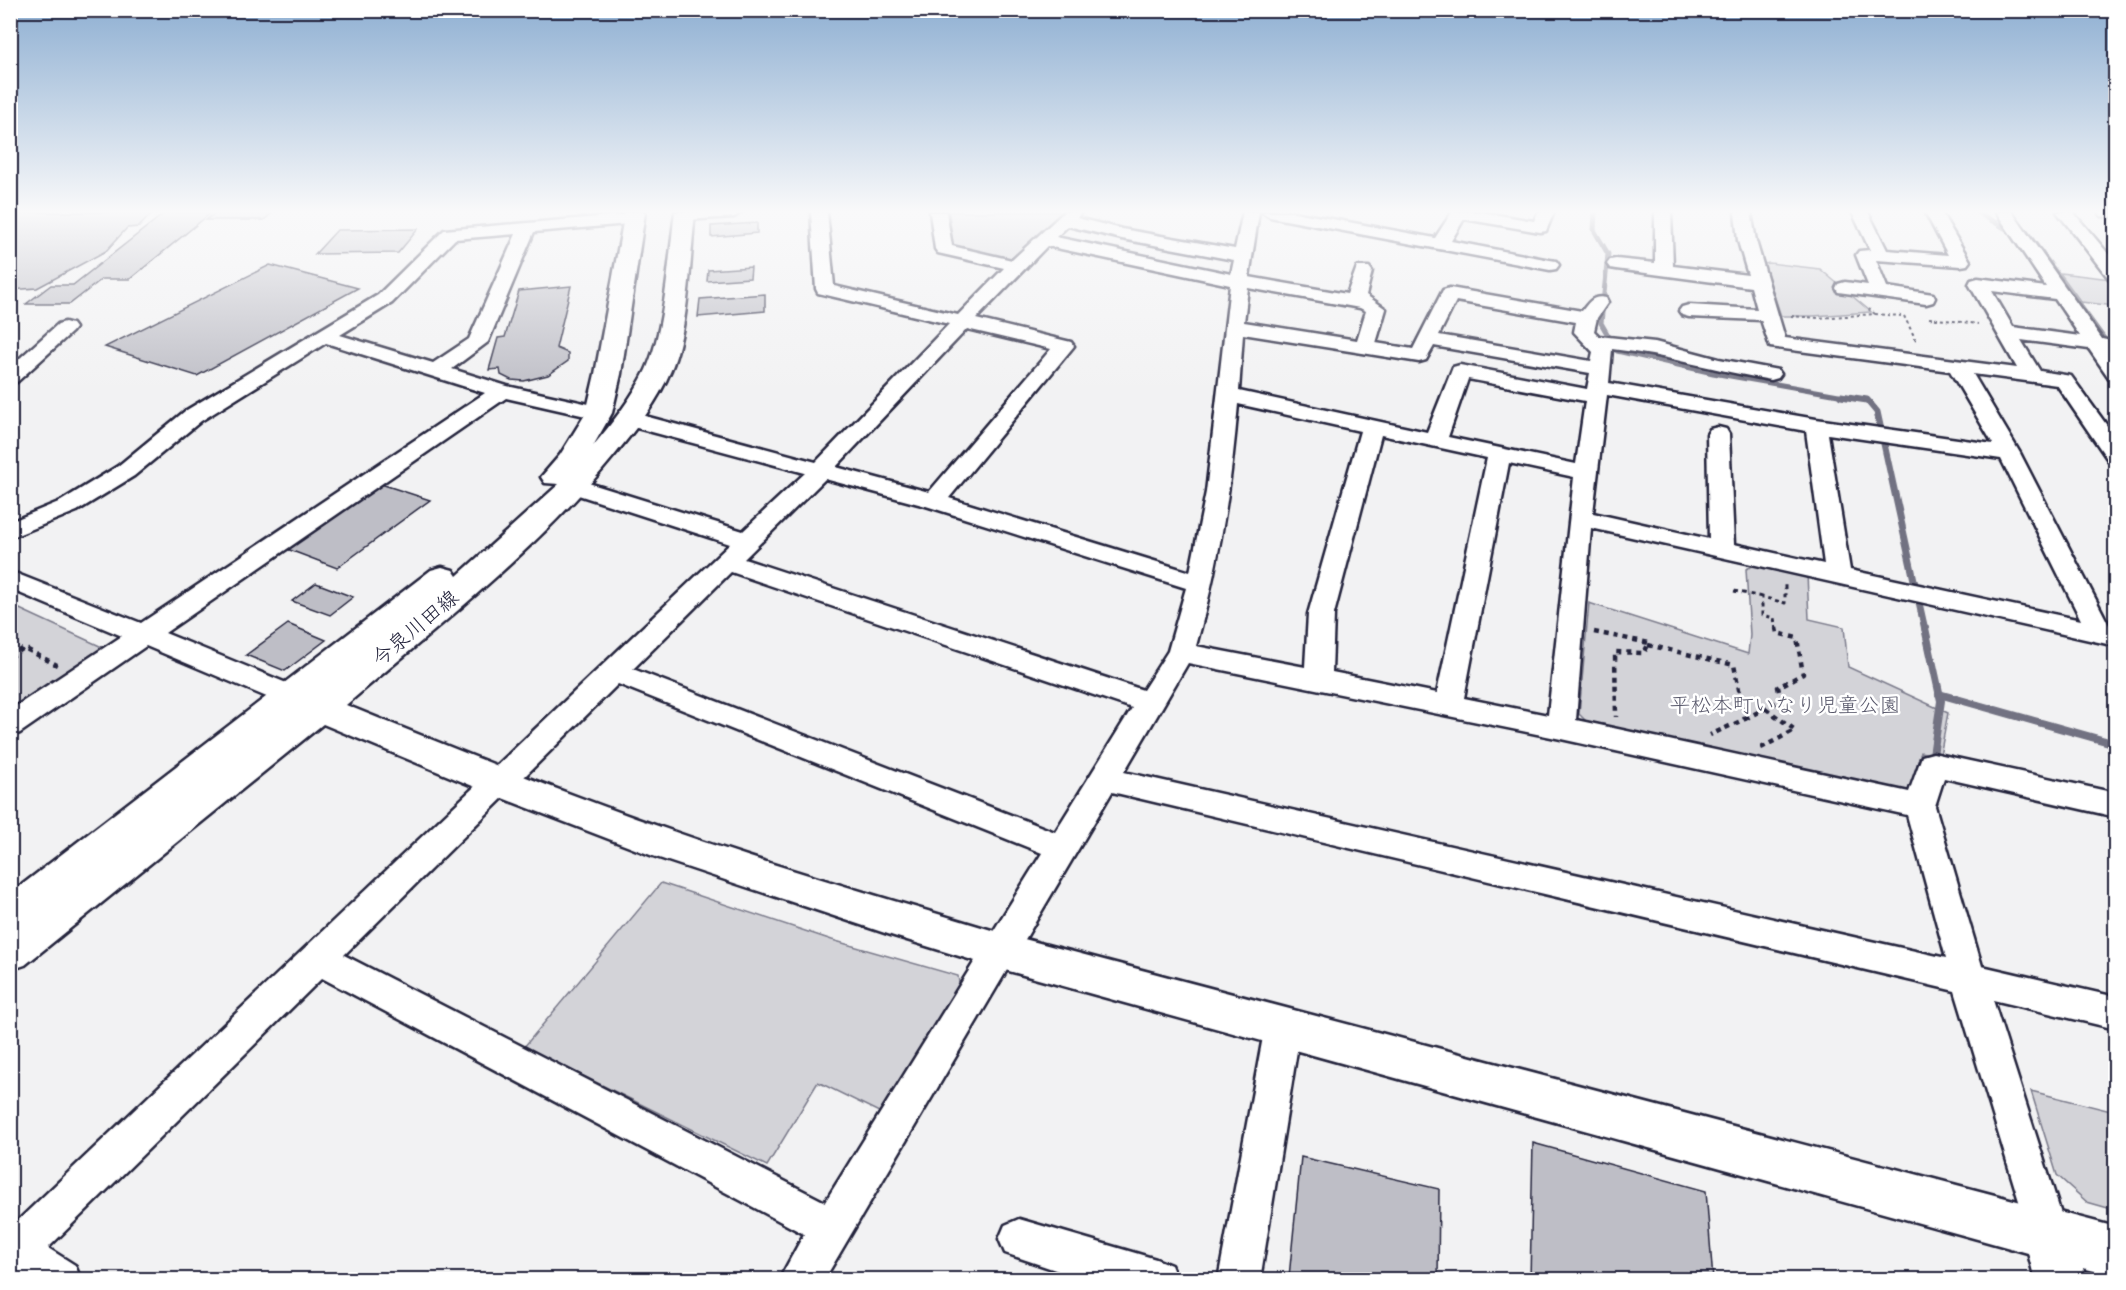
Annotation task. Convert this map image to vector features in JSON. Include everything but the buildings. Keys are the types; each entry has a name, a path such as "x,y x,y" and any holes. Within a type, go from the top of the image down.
{"street":[{"path":"10,531 69,506 126,471 193,416 385,299 412,272"},
{"path":"436,370 478,342 508,272"},
{"name":"今泉川田線","path":"10,952 305,702 545,488 571,460 599,413 608,375 625,272"},
{"name":"今泉川田線","path":"10,918 496,560 574,486 630,418 659,369 672,320 678,272"},
{"path":"824,272 825,289 1064,346 934,501"},
{"path":"60,1280 14,1254 821,470 1010,272"},
{"path":"800,1280 1181,652 1201,584 1218,494 1240,272"},
{"path":"1255,272 1366,303"},
{"path":"1363,272 1356,297 1376,309 1365,348"},
{"path":"1681,272 1759,282"},
{"path":"1756,272 1777,343 2064,380 2115,455"},
{"path":"1872,272 1880,292"},
{"path":"2045,272 2115,374"},
{"path":"2033,376 1978,284 2060,294"},
{"path":"1845,288 1926,298"},
{"path":"1236,327 1419,356 1450,294 1596,352 1816,426 2009,453"},
{"path":"1689,311 1769,315"},
{"path":"10,378 65,328"},
{"path":"2006,330 2115,346"},
{"path":"324,336 502,391 599,413"},
{"path":"1428,339 1596,352"},
{"path":"1435,441 1460,371 1596,352 1655,348 1717,365 1771,374"},
{"path":"1561,728 1596,352"},
{"path":"1958,367 2009,453 2108,635"},
{"path":"10,725 502,391"},
{"path":"1227,395 1586,473"},
{"path":"630,418 934,501 1201,584"},
{"path":"1816,426 1838,575"},
{"path":"1318,679 1321,614 1372,427"},
{"path":"1718,434 1722,550"},
{"path":"1448,706 1499,454"},
{"path":"574,486 748,541"},
{"path":"1580,518 2108,635"},
{"path":"726,562 1149,704"},
{"path":"10,579 501,782 722,864 999,950 2115,1252"},
{"path":"1181,652 1561,728 1920,806"},
{"path":"614,672 1063,848"},
{"path":"2061,1280 1969,980 1920,806 1933,764 2115,804"},
{"path":"1104,778 2115,1013"},
{"path":"318,959 832,1227"},
{"path":"1239,1280 1283,1026"},
{"path":"1019,1239 1156,1280"}],"path":[{"path":"1845,288 1875,314"},
{"path":"1769,315 1818,318 1875,314 1913,316"},
{"path":"1904,316 1927,363"},
{"path":"1922,317 2006,330"},
{"path":"1734,591 1785,603 1785,563"},
{"path":"1703,733 1713,735 1781,700 1778,687 1803,674 1797,638 1778,633 1774,618 1762,615 1762,597"},
{"path":"1570,627 1734,665 1745,719"},
{"path":"1627,720 1616,718 1615,652 1644,653 1648,645"},
{"path":"10,657 24,648 60,666"},
{"path":"1758,749 1795,730 1765,708"}],"green space":[{"path":"1767,272 1824,272 1871,312 1813,316 1781,316"},
{"path":"2060,273 2111,279 2115,284 2115,306 2081,302"},
{"name":"平松本町いなり児童公園","path":"1757,564 1807,574 1809,619 1844,627 1848,667 1948,713 1940,756 1921,752 1908,794 1593,728 1579,714 1589,603 1748,654 1750,635 1746,569"},
{"path":"11,605 102,647 100,657 11,716"},
{"path":"661,883 832,940 958,976 961,995 881,1113 818,1082 767,1166 524,1047"},
{"path":"2031,1091 2115,1112 2115,1210 2087,1202 2057,1175"}],"waterway":[{"path":"1606,272 1601,323 1617,351 1713,373 1850,397"},
{"path":"2056,272 2116,355"},
{"path":"1841,396 1867,400 1877,412 1925,630"},
{"path":"1925,628 1939,694"},
{"path":"1933,755 1941,701 1939,694"},
{"path":"1939,694 2116,744"}]}
